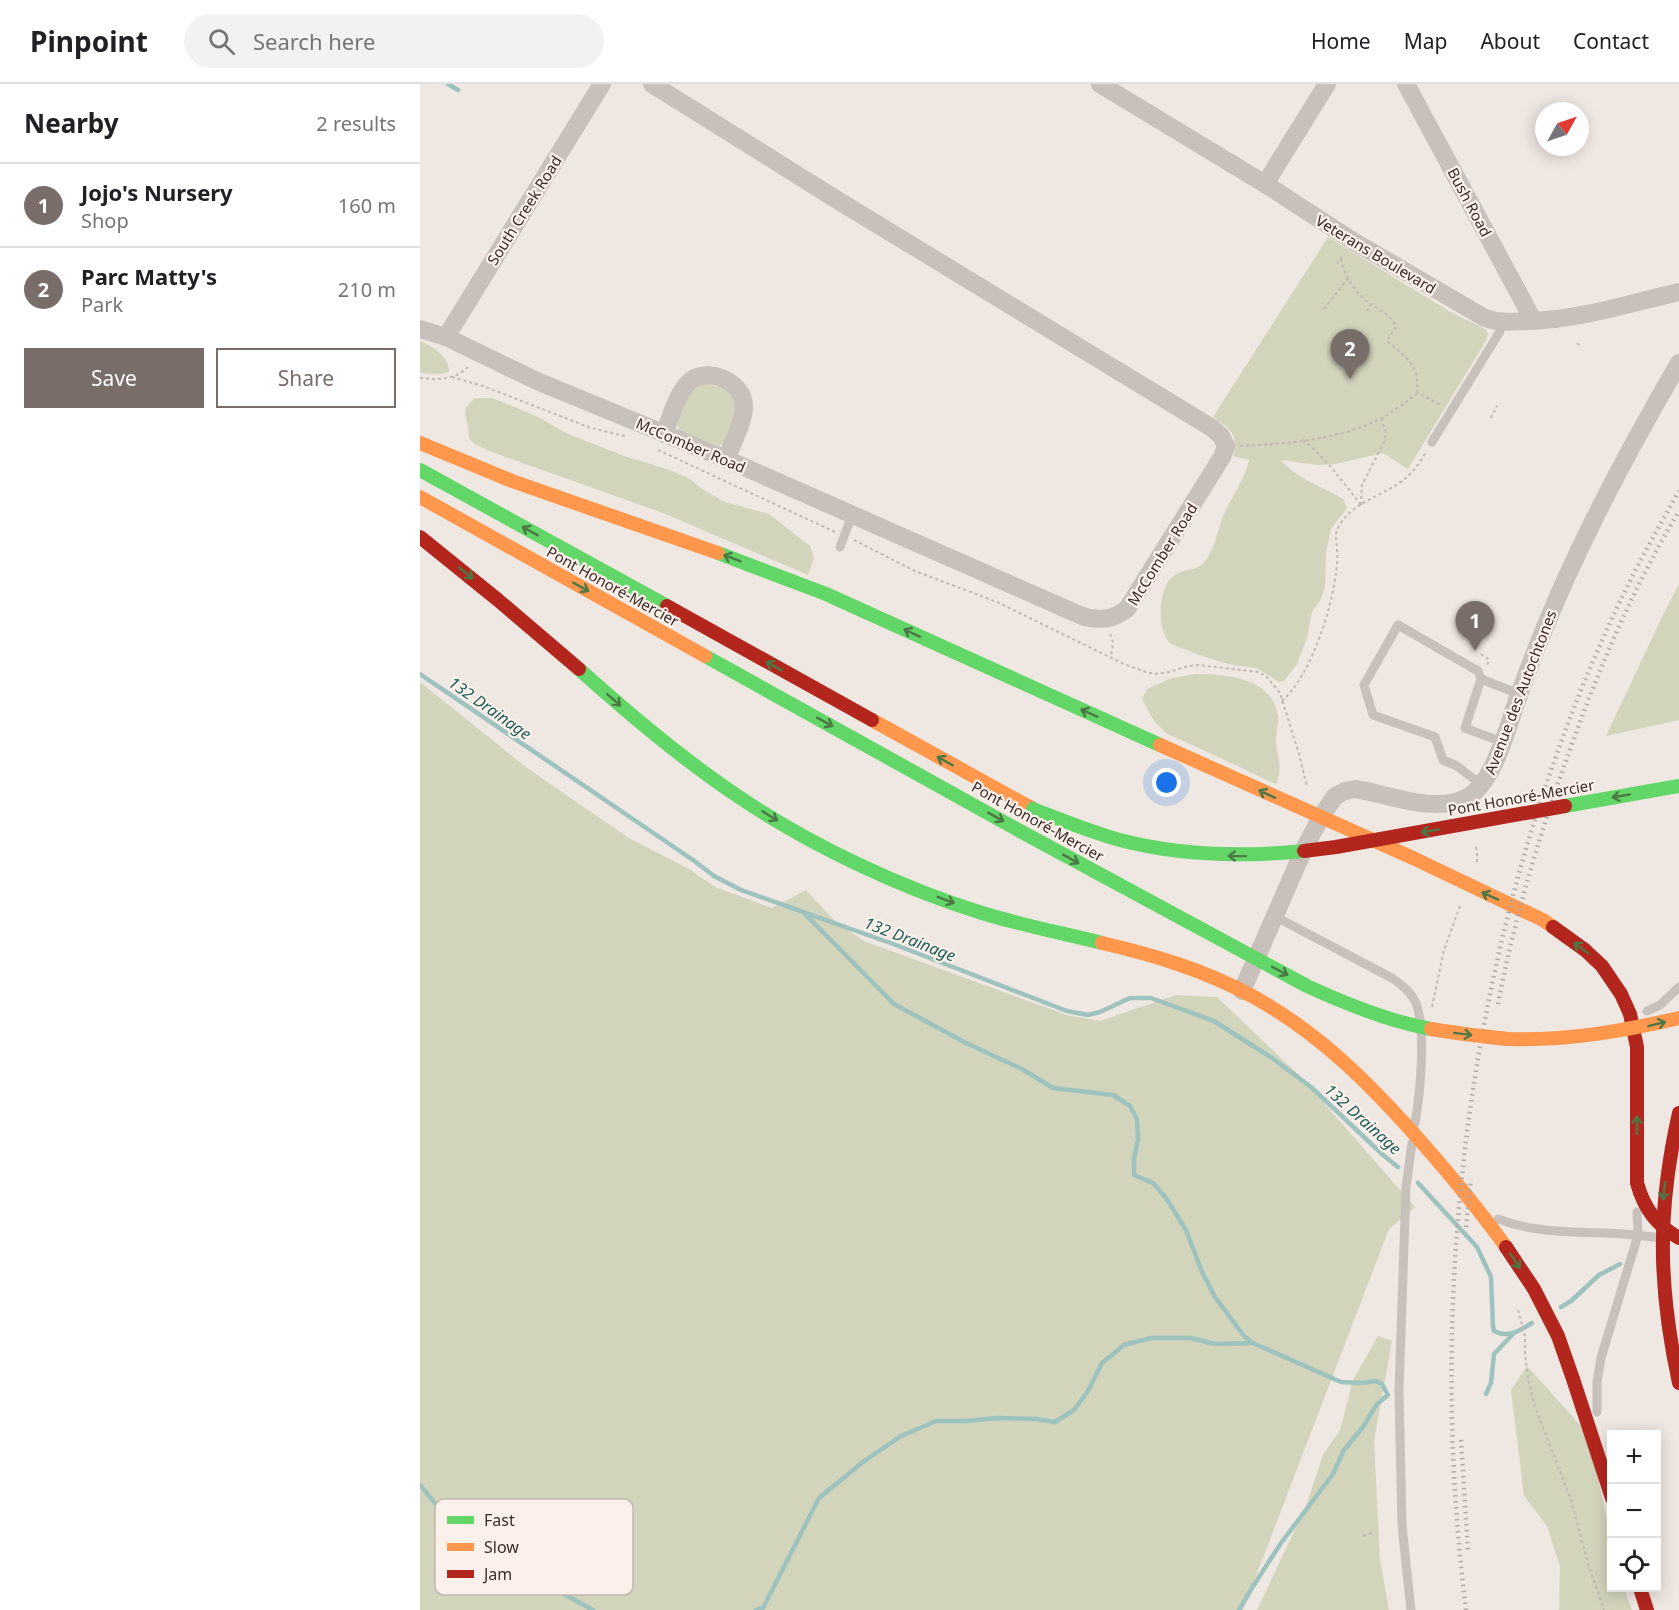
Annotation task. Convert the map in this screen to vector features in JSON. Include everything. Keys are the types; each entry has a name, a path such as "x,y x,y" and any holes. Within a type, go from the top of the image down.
{"highway":[{"path":"420,443 512,481 699,545 826,594 1413,858 1543,920 1590,954 1602,966 1621,994 1630,1014 1637,1047 1637,1183 1641,1198 1655,1220 1666,1231 1679,1238"},
{"name":"Pont Honoré-Mercier","path":"420,470 1033,809 1092,832 1120,840 1182,852 1238,856 1294,854 1679,786"},
{"name":"Pont Honoré-Mercier","path":"420,497 1020,831 1295,980 1344,1002 1396,1020 1449,1032 1510,1039 1539,1040 1599,1035 1679,1018"},
{"path":"420,537 505,605 681,755 734,793 812,840 898,880 965,907 1004,920 1161,958 1192,969 1242,991 1272,1008 1338,1055 1413,1132 1481,1213 1530,1283 1549,1317 1571,1370 1607,1485"},
{"path":"1679,1113 1671,1144 1661,1235 1667,1325 1679,1383"},
{"path":"1642,1592 1647,1610"}],"street":[{"name":"South Creek Road","path":"446,337 602,84"},
{"path":"652,84 834,198 1212,428 1221,436 1226,446"},
{"name":"Veterans Boulevard","path":"1100,84 1265,184 1353,241 1476,314 1494,321 1553,320 1586,315 1679,292"},
{"path":"1265,184 1327,84"},
{"name":"Bush Road","path":"1406,84 1524,303 1530,321"},
{"name":"McComber Road","path":"420,329 446,337 658,440 726,459 1082,616 1105,620 1121,614 1131,604 1222,457 1226,446"},
{"name":"Avenue des Autochtones","path":"1242,991 1304,849 1335,796 1349,790 1363,790 1426,804 1439,804 1467,798 1482,785 1492,768 1547,619 1584,537 1632,445 1679,363"},
{"path":"658,440 681,393 689,382 705,374 723,379 737,388 745,409 726,459"}],"lane":[{"path":"1432,442 1499,333 1503,322"},
{"path":"840,547 852,515"},
{"path":"1482,785 1457,766 1443,760 1435,737 1373,716 1364,685 1398,625 1478,671 1481,679 1465,728 1502,741"},
{"path":"1481,679 1519,694"},
{"path":"1274,916 1400,983 1414,999 1418,1010 1422,1040 1406,1188 1401,1296 1402,1526 1411,1610"},
{"path":"1630,1014 1652,1010 1679,987"},
{"path":"1601,1465 1596,1410 1598,1374 1607,1334 1638,1234 1637,1183"},
{"path":"1481,1213 1530,1228 1566,1233 1638,1234 1679,1242"}],"path":[{"path":"1337,264 1348,249"},
{"path":"1341,259 1348,278 1365,300 1392,317 1396,327 1387,341 1413,365 1418,393 1451,412"},
{"path":"1324,309 1348,278"},
{"path":"1367,311 1371,304"},
{"path":"1577,343 1581,347"},
{"path":"420,378 438,380 452,377 463,373 474,361"},
{"path":"452,377 483,386 591,428 628,437"},
{"path":"1226,446 1318,439 1349,431 1381,418 1418,393"},
{"path":"1491,418 1497,406"},
{"path":"1361,505 1362,485 1384,442 1386,432 1381,418"},
{"path":"658,440 915,571 997,602 1146,672 1155,674 1199,665 1258,672 1266,676 1280,693 1299,754 1307,792"},
{"path":"1303,440 1337,474 1361,505"},
{"path":"1282,701 1303,675 1325,620 1336,574 1336,531 1346,516 1408,477 1432,442"},
{"path":"1108,627 1113,642 1111,657"},
{"path":"1518,1309 1525,1336 1528,1379 1534,1404 1571,1500 1604,1610"},
{"path":"1363,1536 1372,1533"}],"green space":[{"path":"1328,237 1449,311 1485,329 1488,333 1486,341 1408,469 1383,453 1336,464 1318,465 1281,460 1302,477 1343,499 1347,508 1331,529 1326,552 1325,586 1321,599 1312,612 1307,638 1297,664 1284,681 1279,682 1257,668 1232,665 1171,644 1161,622 1161,605 1166,585 1170,579 1181,572 1200,566 1208,556 1249,460 1233,456 1235,442 1232,432 1213,417"},
{"path":"420,341 443,357 449,367 449,372 420,373"},
{"path":"701,382 727,389 739,404 725,441 719,446 680,431 676,423 689,392"},
{"path":"475,398 493,398 538,417 568,434 624,456 670,470 690,479 725,502 769,514 810,546 814,558 808,575 663,513 489,451 472,442 465,414 466,408"},
{"path":"1679,584 1679,720 1606,736 1663,615"},
{"path":"1195,674 1220,675 1246,680 1267,693 1274,703 1278,716 1276,741 1280,769 1276,784 1166,733 1154,721 1142,699 1147,689 1172,678"},
{"path":"420,682 527,768 629,838 689,869 715,887 772,908 806,890 836,922 864,941 1067,1015 1100,1021 1176,995 1217,997 1302,1078 1415,1207 1389,1229 1243,1610 420,1610"},
{"path":"1378,1336 1392,1341 1374,1441 1380,1560 1389,1610 1257,1610 1306,1506 1323,1455 1340,1430 1353,1380"},
{"path":"1527,1366 1589,1435 1607,1521 1607,1592 1625,1592 1632,1610 1559,1610 1560,1566 1547,1526 1524,1496 1511,1390"}],"waterway":[{"path":"448,84 458,90"},
{"name":"132 Drainage","path":"420,674 714,876 741,890 896,945 1067,1011 1088,1015 1130,998 1151,998 1214,1021 1272,1058 1311,1087 1398,1167"},
{"path":"805,914 894,1004 966,1043 1022,1069 1053,1088 1113,1095 1130,1106 1137,1119 1138,1140 1134,1158 1134,1175 1153,1183 1166,1198 1186,1230 1202,1272 1215,1297 1244,1336 1253,1343 1341,1382 1376,1381 1382,1384 1388,1395 1377,1404 1363,1427 1344,1450 1333,1474 1281,1543 1239,1610"},
{"name":"132 Drainage","path":"1418,1183 1477,1247 1491,1277 1494,1331 1509,1334 1532,1323"},
{"name":"132 Drainage","path":"1561,1307 1571,1301 1599,1275 1620,1264"},
{"path":"1486,1394 1491,1383 1494,1354 1513,1334"},
{"path":"756,1610 763,1608 819,1498 863,1462 901,1436 936,1421 996,1418 1055,1422 1074,1410 1088,1391 1102,1363 1124,1345 1151,1338 1191,1338 1215,1344 1252,1343"},
{"path":"420,1485 435,1503"},
{"path":"566,1595 593,1610"}],"railway":[{"path":"1466,1610 1455,1484 1452,1356 1457,1227 1472,1099 1495,972 1526,848 1567,727 1623,595 1679,491"},
{"path":"1498,1004 1528,878 1579,723 1604,661 1646,570 1679,511"},
{"path":"1466,1227 1471,1179"},
{"path":"1461,1440 1468,1550"}],"traffic: fast":[{"path":"420,470 667,606"},
{"path":"718,553 826,594 1160,745"},
{"path":"705,656 1020,831"},
{"path":"579,669 637,720 697,767 767,815 826,848 888,878 951,903 1102,943"},
{"path":"1565,806 1679,786"},
{"path":"1033,809 1109,837 1166,849 1212,854 1304,851"},
{"path":"1020,831 1307,986 1368,1011 1431,1029"}],"traffic: slow":[{"path":"420,443 512,481 718,553"},
{"path":"420,497 705,656"},
{"path":"872,720 1033,809"},
{"path":"1160,745 1413,858 1543,920 1553,927"},
{"path":"1102,943 1160,958 1216,978 1277,1011 1323,1044 1364,1081 1423,1144 1506,1247"},
{"path":"1431,1029 1509,1039 1531,1039 1574,1037 1679,1018"}],"traffic: jam":[{"path":"420,537 579,669"},
{"path":"667,606 872,720"},
{"path":"1304,851 1565,806"},
{"path":"1553,927 1585,950 1602,966 1621,994 1630,1014 1637,1047 1637,1183 1652,1215 1679,1238"},
{"path":"1679,1113 1667,1182 1663,1248 1667,1314 1679,1383"},
{"path":"1506,1247 1534,1289 1558,1336 1607,1484"},
{"path":"1641,1592 1647,1610"}],"place":[{"name":"Parc Matty's","path":"1350,379"},
{"name":"Jojo's Nursery","path":"1475,651"}]}
